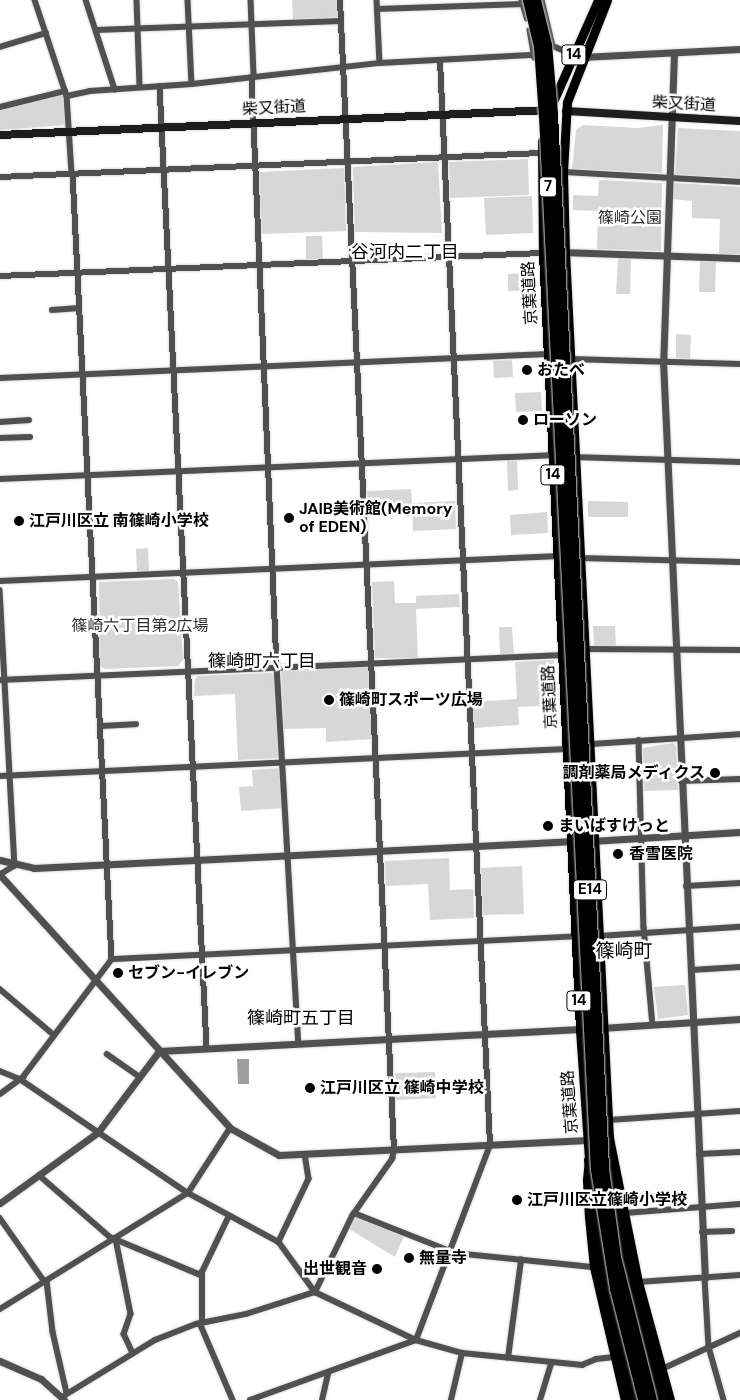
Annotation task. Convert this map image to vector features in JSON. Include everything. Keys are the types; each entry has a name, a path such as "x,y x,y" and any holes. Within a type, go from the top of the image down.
{"highway":[{"name":"7","path":"536,0 546,45 551,90 560,375"},
{"name":"京葉道路","path":"598,0 578,56 566,111 563,172 565,252 591,744 609,1138 657,1370 670,1400"},
{"name":"京葉道路","path":"607,0 550,110 541,153 543,253 580,1030 590,1160 586,1180 594,1267 625,1400"},
{"name":"7","path":"524,1 541,69 560,375"},
{"name":"京葉道路","path":"560,375 595,1163 615,1289 644,1400"},
{"name":"京葉道路","path":"560,375 604,1169 616,1257 652,1400"},
{"path":"609,1138 610,1168 622,1246 657,1370 661,1400"},
{"path":"590,1160 600,1252 634,1400"}],"main road":[{"name":"柴又街道","path":"0,135 550,110"},
{"name":"柴又街道","path":"566,111 740,120"}],"street":[{"path":"0,1094 20,1079 112,959 70,132 66,93 35,0"},
{"path":"86,0 116,89"},
{"path":"137,0 140,88"},
{"path":"188,0 192,84"},
{"path":"252,0 254,123 277,666 290,856 298,1043"},
{"path":"64,1397 155,1340 201,1323 246,1314 316,1292 354,1213 392,1158 394,1150 340,0"},
{"path":"377,0 380,63"},
{"path":"542,0 553,46 578,56 740,49"},
{"path":"377,9 524,1 539,85 550,110"},
{"path":"96,30 341,20"},
{"path":"0,48 46,33"},
{"path":"674,53 663,361 666,459 704,1278 709,1348 724,1400"},
{"path":"0,107 66,93 192,84 380,63 535,55"},
{"path":"250,1400 416,1340 490,1145 440,60"},
{"path":"160,86 207,1048"},
{"path":"0,177 541,153"},
{"path":"563,172 740,182"},
{"path":"565,252 740,258"},
{"path":"0,276 543,253"},
{"path":"52,310 79,308"},
{"path":"0,378 548,354"},
{"path":"571,359 740,364"},
{"path":"0,422 28,420"},
{"path":"0,438 30,437"},
{"path":"0,480 179,470 552,454 576,457 740,462"},
{"path":"0,581 557,556 740,562"},
{"path":"0,590 2,680 15,866"},
{"path":"586,649 740,650"},
{"path":"2,680 97,674 563,655"},
{"path":"100,726 136,724"},
{"path":"591,744 740,734"},
{"path":"639,740 641,838 653,1025"},
{"path":"0,776 567,748"},
{"path":"681,781 740,779"},
{"path":"0,860 15,866 34,868 380,852 740,832"},
{"path":"15,866 0,875 230,1128 279,1155 588,1140"},
{"path":"686,886 740,883"},
{"path":"599,936 740,927"},
{"path":"112,959 576,936"},
{"path":"691,970 740,967"},
{"path":"0,989 54,1035"},
{"path":"0,1203 98,1132 160,1051 580,1030 740,1019"},
{"path":"107,1054 140,1077"},
{"path":"0,1071 20,1079 188,1193 279,1242 316,1292 416,1340 462,1353 551,1364 582,1366 596,1359 614,1357"},
{"path":"609,1120 740,1111"},
{"path":"0,1309 188,1193 230,1128"},
{"path":"699,1154 740,1152"},
{"path":"279,1242 309,1179 306,1154"},
{"path":"39,1176 116,1239 201,1275"},
{"path":"625,1213 740,1204"},
{"path":"354,1213 451,1250 521,1260 594,1267"},
{"path":"229,1216 201,1275 201,1323 234,1400"},
{"path":"0,1218 46,1281 64,1397"},
{"path":"702,1232 732,1231"},
{"path":"116,1239 131,1314 124,1334 133,1353"},
{"path":"508,1358 521,1260"},
{"path":"638,1282 740,1275"},
{"path":"657,1370 740,1333"},
{"path":"451,1400 462,1353"},
{"path":"0,1361 42,1379 64,1397"},
{"path":"540,1400 551,1364"},
{"path":"323,1400 328,1373"}],"green space":[{"path":"292,0 337,0 338,17 293,20"},
{"path":"63,94 66,125 0,130 0,110"},
{"name":"篠崎公園","path":"583,125 637,128 663,125 662,173 572,169 576,130"},
{"name":"篠崎公園","path":"678,128 740,131 740,178 675,175"},
{"path":"528,159 529,195 450,198 449,162"},
{"path":"438,162 442,233 355,232 353,167"},
{"path":"344,168 346,231 262,234 259,172"},
{"name":"篠崎公園","path":"599,180 662,183 661,251 597,249 598,211 573,210 573,195 598,196"},
{"path":"674,183 740,187 740,254 719,254 720,219 692,218 692,201 672,199"},
{"path":"532,196 533,233 486,235 484,198"},
{"path":"306,236 322,236 323,259 306,259"},
{"name":"篠崎公園","path":"618,258 631,258 630,294 616,294"},
{"path":"700,261 716,262 715,292 699,292"},
{"path":"535,273 532,290 508,291 508,274"},
{"path":"676,334 691,335 690,359 676,358"},
{"path":"512,360 513,377 494,378 493,361"},
{"path":"541,392 542,411 516,412 515,393"},
{"path":"507,461 517,461 518,490 508,491"},
{"path":"411,489 412,503 455,501 456,529 413,531 412,504 368,506 367,491"},
{"path":"588,501 628,502 628,517 588,517"},
{"path":"547,512 548,533 511,535 510,515"},
{"path":"148,548 149,571 137,572 136,549"},
{"name":"篠崎六丁目第2広場","path":"174,579 178,582 183,660 178,666 105,669 100,666 99,582"},
{"path":"394,581 395,603 416,603 416,596 459,594 460,607 416,609 418,658 375,658 372,582"},
{"path":"593,626 615,626 616,647 594,647"},
{"path":"499,627 512,627 514,654 500,655"},
{"path":"554,660 556,705 518,707 519,725 474,728 472,702 517,699 515,662"},
{"path":"369,666 372,739 326,742 326,728 284,729 281,670"},
{"path":"271,673 275,676 280,754 277,758 238,760 235,694 194,696 195,679 198,676"},
{"path":"673,743 676,746 678,790 644,791 643,748"},
{"path":"281,768 284,808 241,811 239,787 253,786 252,770"},
{"path":"449,858 450,890 473,889 474,918 430,920 428,884 386,886 385,861"},
{"path":"522,866 524,914 483,915 481,868"},
{"path":"685,985 688,1015 658,1019 654,987"},
{"path":"435,1072 436,1098 396,1100 395,1073"},
{"path":"355,1217 404,1236 395,1257 349,1229"}],"shaded area":[{"path":"237,1059 249,1059 249,1084 238,1084"}],"place":[{"name":"おたべ","path":"527,370"},
{"name":"ローソン","path":"523,420"},
{"name":"JAIB美術館(Memory of EDEN)","path":"289,518"},
{"name":"江戸川区立 南篠崎小学校","path":"19,521"},
{"name":"篠崎町スポーツ広場","path":"329,700"},
{"name":"調剤薬局メディクス","path":"715,773"},
{"name":"まいばすけっと","path":"548,826"},
{"name":"香雪医院","path":"618,854"},
{"name":"セブン-イレブン","path":"118,973"},
{"name":"江戸川区立 篠崎中学校","path":"310,1088"},
{"name":"江戸川区立篠崎小学校","path":"517,1200"},
{"name":"無量寺","path":"409,1258"},
{"name":"出世観音","path":"377,1269"}],"district":[{"name":"谷河内二丁目","path":"405,252"},
{"name":"篠崎町六丁目","path":"262,661"},
{"name":"篠崎町","path":"624,951"},
{"name":"篠崎町五丁目","path":"301,1018"}]}
